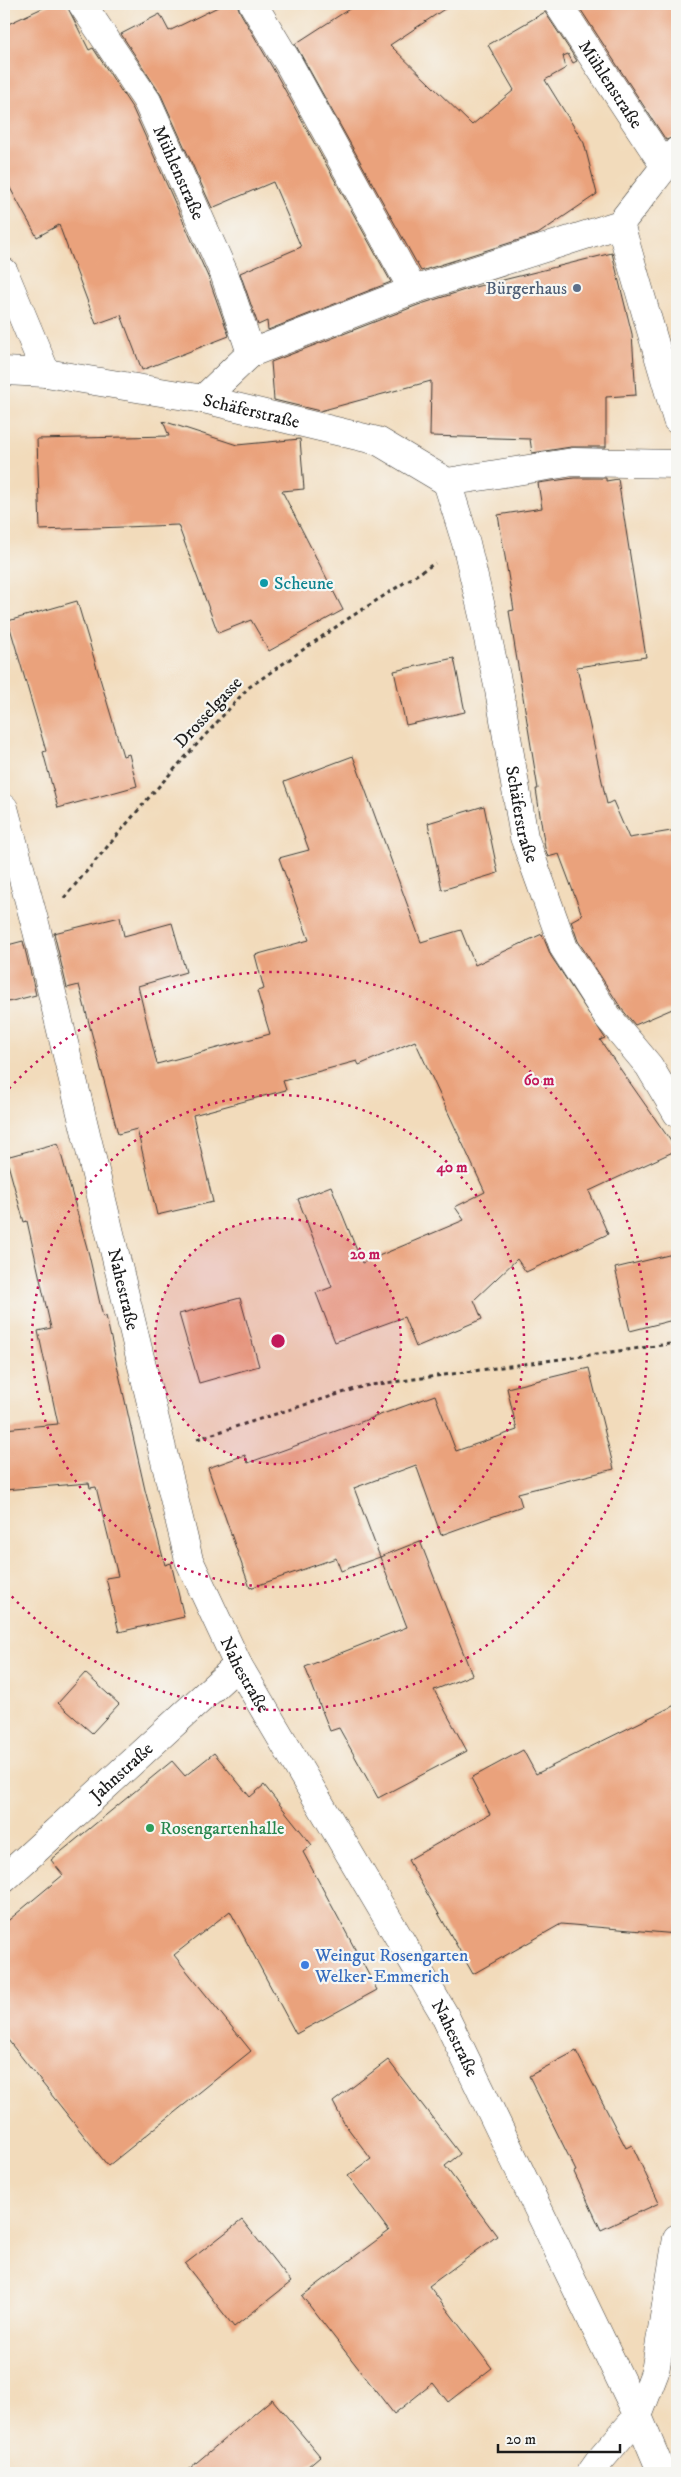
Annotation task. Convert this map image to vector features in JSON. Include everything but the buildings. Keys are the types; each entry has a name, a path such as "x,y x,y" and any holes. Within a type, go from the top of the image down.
{"street":[{"name":"Mühlenstraße","path":"82,4 147,100 224,273 251,353"},
{"path":"253,4 289,64 413,290"},
{"name":"Mühlenstraße","path":"558,4 671,158 620,224"},
{"path":"203,399 251,353 413,290 620,224 677,420"},
{"path":"4,272 46,373"},
{"name":"Schäferstraße","path":"4,371 46,373 203,399 378,441 447,482 466,543 499,690 524,837 564,948 608,1017 649,1066 677,1113"},
{"path":"447,482 573,462 677,464"},
{"name":"Nahestraße","path":"4,808 37,930 189,1560 238,1665 444,2014 638,2416 662,2473"},
{"name":"Jahnstraße","path":"4,1879 238,1665"},
{"path":"591,2473 600,2459 638,2416 655,2372 677,2238"}],"path":[{"name":"Drosselgasse","path":"37,930 151,795 248,688 343,622 466,543"},
{"path":"162,1450 364,1386 677,1343"}],"place":[{"name":"Bürgerhaus","path":"577,288"},
{"name":"Scheune","path":"264,583"},
{"name":"Rosengartenhalle","path":"150,1828"},
{"name":"Weingut Rosengarten Welker-Emmerich","path":"305,1965"}]}
